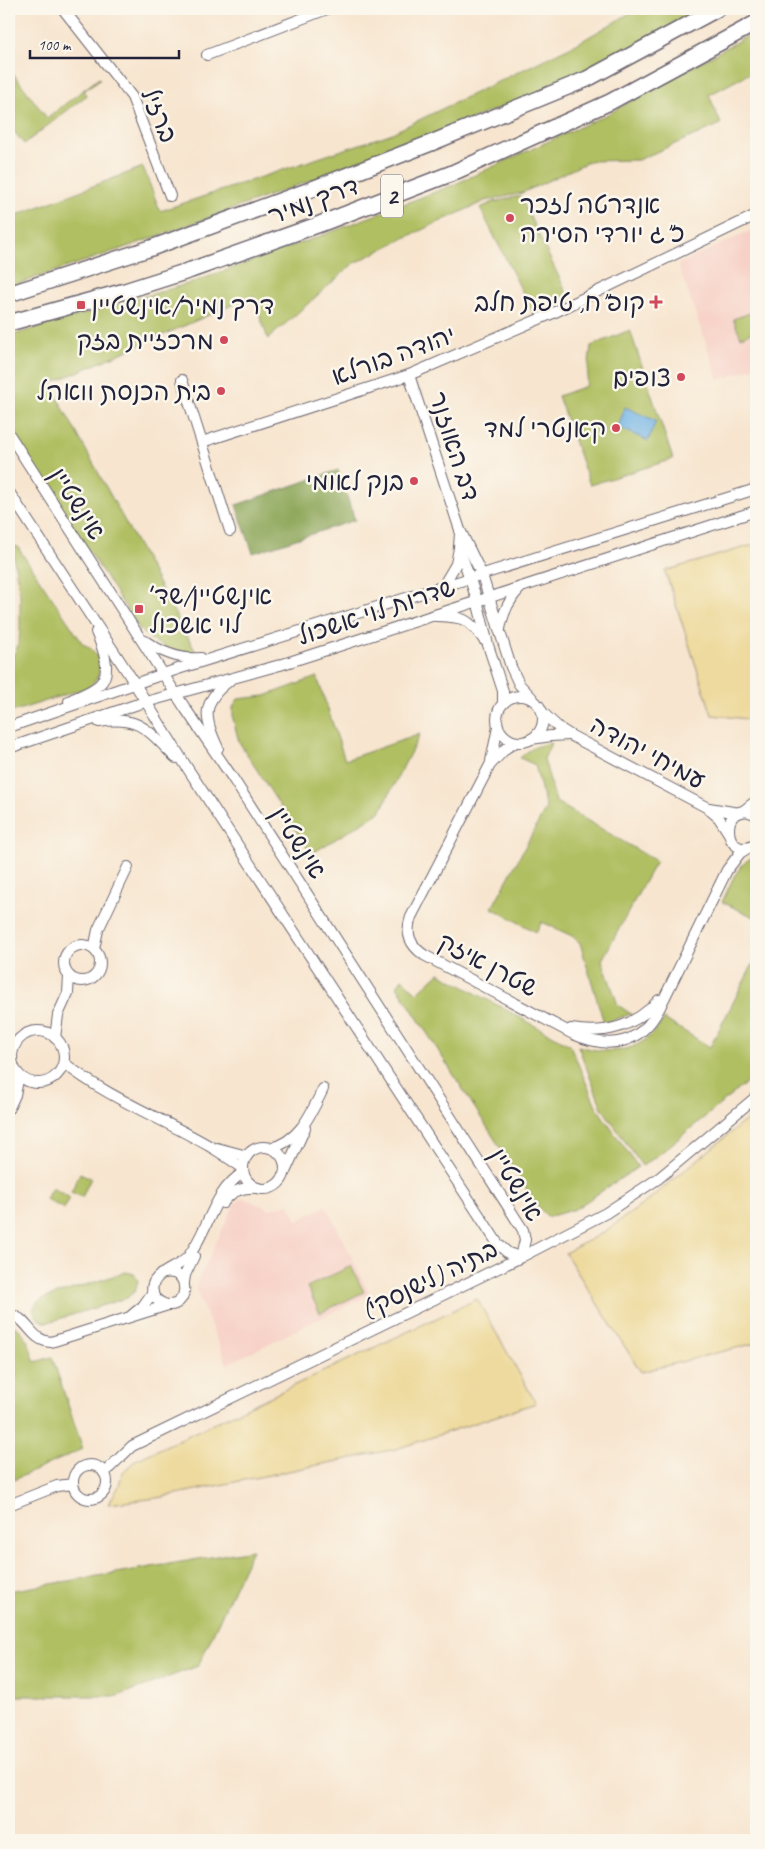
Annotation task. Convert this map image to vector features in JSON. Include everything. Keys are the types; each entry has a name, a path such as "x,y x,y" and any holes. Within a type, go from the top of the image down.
{"highway":[{"name":"דרך נמיר","path":"9,294 151,248 431,143 586,79 717,9"},
{"name":"דרך נמיר","path":"9,322 125,291 191,270 320,224 450,174 610,102 756,24"}],"street":[{"name":"ברזיל","path":"63,9 132,96 170,196"},
{"path":"206,54 327,9"},
{"name":"יהודה בורלא","path":"202,442 409,375 550,314 756,215"},
{"name":"דב האוזנר","path":"409,375 460,530 490,596 512,667 519,684 533,699"},
{"path":"182,380 230,531"},
{"name":"אינשטיין","path":"9,434 524,1230 525,1240 522,1257 508,1253 498,1244 9,492"},
{"name":"שדרות לוי אשכול","path":"9,727 164,674 756,490"},
{"name":"שדרות לוי אשכול","path":"9,748 146,702 280,665 756,511"},
{"name":"דב האוזנר","path":"460,530 459,547 478,600 488,646"},
{"path":"443,586 456,564 459,547"},
{"path":"500,630 505,609 514,594 521,587"},
{"path":"35,718 98,686 104,678 106,662 104,652 85,609"},
{"path":"430,615 465,619 473,625 488,646 503,691 503,703 497,714 498,727 490,765"},
{"path":"139,636 151,645 186,659 220,657"},
{"path":"232,777 212,735 208,721 208,706 217,690 236,676"},
{"path":"490,765 506,748 516,742 530,740 540,731 543,719 542,712 533,699 520,695 514,696 503,703"},
{"name":"עמיחי יהודה","path":"542,712 559,728 570,735 706,807 719,818 729,835"},
{"path":"74,726 110,720 125,720 135,723 144,727 188,769"},
{"path":"498,727 505,736 516,742"},
{"name":"עמיחי יהודה","path":"530,740 570,735"},
{"name":"שטרן איזק","path":"490,765 411,917 408,934 411,942 424,955 561,1028 593,1041 606,1043 624,1041 642,1031 653,1019 727,870 740,853 753,846"},
{"path":"753,846 737,845 729,835 730,822 756,801"},
{"name":"עמיחי יהודה","path":"706,807 723,811 747,812 756,815"},
{"name":"שטרן איזק","path":"727,870 730,852 729,835"},
{"path":"89,947 128,868"},
{"path":"55,1038 58,1015 68,993 69,976 64,964 68,952 78,946 89,947 100,959 99,970 92,979 81,982 68,993"},
{"path":"69,976 81,982"},
{"name":"שטרן איזק","path":"561,1028 594,1031 618,1027 640,1017 665,993"},
{"path":"42,1031 58,1015"},
{"path":"9,1036 22,1036 42,1031 55,1038 64,1052 64,1063 57,1075 52,1079 41,1083 29,1082 19,1075 14,1066 11,1050 22,1036"},
{"path":"64,1063 83,1078 211,1147 243,1170 250,1184 257,1188"},
{"path":"9,1108 15,1095 19,1075"},
{"path":"57,1075 83,1078"},
{"path":"15,1095 29,1082"},
{"path":"9,1314 19,1319 39,1339 51,1342 178,1302 182,1298 185,1288 184,1282 190,1265 225,1199 240,1189 263,1189 275,1186 283,1176 323,1089"},
{"name":"בתיה (לישנסקי)","path":"104,1473 132,1446 522,1257 606,1213 644,1189 756,1096"},
{"path":"129,1317 143,1306 153,1292 154,1281 161,1274 180,1264 188,1257 224,1192 243,1170 247,1156 255,1149 279,1146 292,1138 311,1113"},
{"path":"211,1147 247,1156"},
{"path":"270,1148 282,1160 283,1176"},
{"path":"161,1274 172,1272 177,1274 184,1282"},
{"path":"153,1292 158,1301 168,1305"},
{"path":"86,1466 96,1467 104,1473 106,1484 105,1489 98,1497 87,1499 78,1494 73,1484 75,1474 86,1466"},
{"path":"9,1505 57,1486 73,1484"}],"shaded area":[{"path":"756,228 756,367 719,380 678,264"},
{"path":"243,1198 270,1209 289,1204 297,1221 326,1206 370,1294 227,1364 196,1290 197,1283 235,1203"}],"green space":[{"path":"637,9 706,9 585,73 398,149 150,239 9,287 9,218 143,167 160,211 390,134 580,42"},
{"path":"756,31 756,70 709,95 721,124 638,160 590,161 522,193 485,201 402,239 353,264 268,339 253,296 50,384 197,654 174,651 153,640 140,630 9,427 9,336 194,282 453,185 608,114"},
{"path":"9,68 47,118 100,79 84,91 87,95 24,144 9,125"},
{"path":"520,196 570,300 535,317 480,208 494,202"},
{"path":"756,311 756,331 741,337 733,319"},
{"name":"קאנטרי למד","path":"630,330 673,459 590,485 558,396 586,386 591,346"},
{"path":"338,470 355,520 253,553 236,505"},
{"path":"17,546 83,644 94,652 100,664 100,670 98,676 89,687 9,713 9,665 18,645 20,632 20,594 12,549"},
{"path":"317,677 345,760 420,734 380,812 311,854 239,742 233,719 233,707 238,699 265,696"},
{"path":"551,743 544,759 556,802 656,861 602,960 618,1005 631,1014 604,1023 580,943 572,936 542,922 536,932 492,908 546,808 535,765 520,758 534,748"},
{"path":"756,856 756,918 722,902 739,869 744,863"},
{"path":"756,958 756,1075 657,1156 642,1166 602,1108 578,1046 604,1051 627,1049 647,1039 664,1019 710,1047"},
{"path":"439,973 570,1045 597,1108 638,1167 575,1209 548,1217 538,1207 397,986 402,979 417,993"},
{"path":"80,1173 91,1178 82,1197 71,1192"},
{"path":"52,1187 70,1198 64,1209 46,1199"},
{"path":"351,1266 364,1292 320,1313 307,1287"},
{"path":"126,1272 135,1274 138,1281 135,1291 127,1298 49,1322 38,1319 33,1310 37,1302 42,1299"},
{"path":"9,1324 15,1326 24,1334 35,1362 52,1357 83,1449 9,1482"},
{"path":"252,1550 198,1666 118,1696 9,1696 9,1591"}],"sand":[{"path":"756,544 756,720 712,715 665,571"},
{"path":"756,1112 756,1343 641,1372 565,1253 604,1232 646,1202"},
{"path":"477,1299 536,1403 396,1449 157,1498 108,1504 118,1488 123,1472 136,1460"}],"water":[{"path":"625,407 656,421 648,441 618,427"}],"place":[{"name":"אנדרטה לזכר כ\"ג יורדי הסירה","path":"510,218"},
{"name":"קופ\"ח, טיפת חלב","path":"656,302"},
{"name":"דרך נמיר/אינשטיין","path":"81,305"},
{"name":"מרכזיית בזק","path":"224,340"},
{"name":"צופים","path":"681,377"},
{"name":"בית הכנסת וואהל","path":"221,391"},
{"name":"קאנטרי למד","path":"616,428"},
{"name":"בנק לאומי","path":"414,481"},
{"name":"אינשטיין/שד׳ לוי אשכול","path":"139,609"}]}
